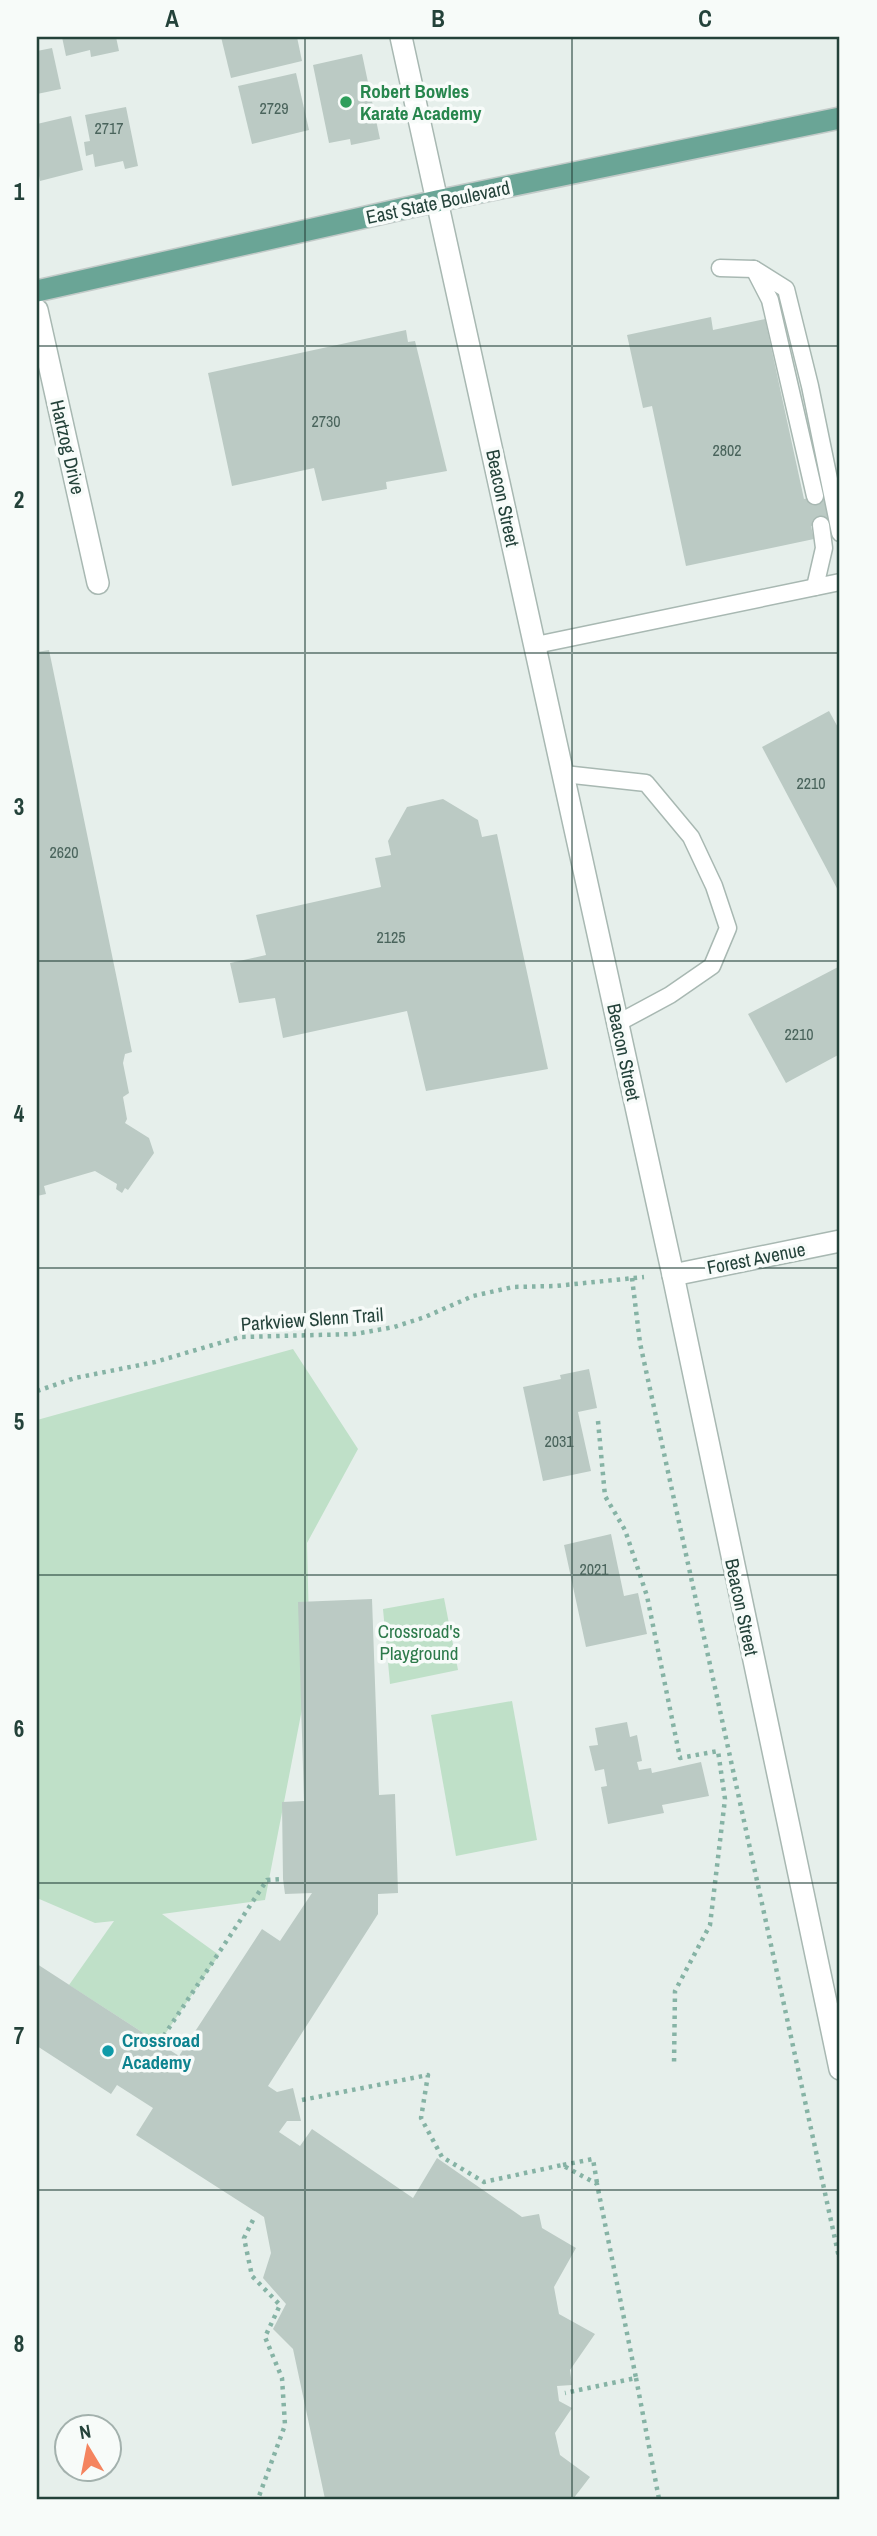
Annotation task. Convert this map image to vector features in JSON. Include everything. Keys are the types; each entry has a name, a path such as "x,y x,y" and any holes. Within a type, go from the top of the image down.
{"main road":[{"name":"East State Boulevard","path":"37,291 438,201 840,118"}],"street":[{"name":"Beacon Street","path":"401,37 673,1275 840,2069"},
{"name":"Hartzog Drive","path":"37,310 98,583"},
{"name":"Forest Avenue","path":"673,1275 840,1241"}],"lane":[{"path":"720,268 754,269 786,289 810,386 840,533"},
{"path":"754,269 770,300 815,496"},
{"path":"815,587 824,548 821,524"},
{"path":"536,645 840,582"},
{"path":"564,774 646,783 691,837 714,886 728,928 712,966 670,995 618,1023"}],"path":[{"name":"Parkview Slenn Trail","path":"37,1391 75,1378 155,1362 240,1337 355,1334 394,1327 425,1317 472,1296 513,1287 555,1286 673,1275"},
{"path":"632,1278 640,1343 840,2262"},
{"path":"598,1421 606,1496 625,1530 647,1596 680,1758 718,1751 725,1799 710,1925 676,1991 674,2065"},
{"path":"159,2043 267,1880 284,1879"},
{"path":"302,2100 428,2075 421,2118 442,2157 484,2182 593,2160 659,2499"},
{"path":"562,2165 597,2184"},
{"path":"253,2220 244,2238 252,2276 280,2305 265,2337 282,2378 285,2426 258,2499"},
{"path":"565,2393 636,2378"}],"green space":[{"path":"293,1349 358,1449 307,1543 310,1668 265,1900 162,1914 219,1955 159,2043 69,1985 114,1921 95,1923 37,1898 37,1420"},
{"name":"Crossroad's Playground","path":"444,1598 458,1670 390,1684 383,1609"},
{"path":"512,1701 537,1840 456,1856 431,1715"}],"building":[{"path":"62,37 116,37 119,51 91,57 90,50 66,56"},
{"path":"221,37 297,37 302,61 231,78"},
{"path":"52,48 61,89 37,94 37,51"},
{"name":"Robert Bowles Karate Academy","path":"362,54 380,139 351,145 350,139 329,143 313,65"},
{"path":"296,73 309,130 252,144 238,86"},
{"path":"126,107 138,166 125,169 123,161 95,167 93,154 86,156 84,142 90,141 85,115"},
{"path":"71,116 83,170 40,181 37,165 37,124"},
{"path":"711,317 713,330 765,319 804,499 829,493 835,522 811,526 814,539 686,566 652,406 643,408 627,335"},
{"path":"406,330 408,342 415,341 447,471 386,482 387,489 322,501 314,468 232,486 208,373"},
{"path":"49,650 132,1052 125,1054 123,1063 129,1093 123,1097 127,1119 125,1123 149,1138 154,1153 128,1190 125,1188 122,1193 116,1189 117,1184 95,1171 44,1186 46,1194 37,1196 37,652"},
{"path":"829,711 840,731 840,894 762,747"},
{"path":"443,799 478,820 482,837 497,834 548,1069 426,1091 407,1011 283,1038 275,998 239,1003 230,963 266,955 256,915 381,887 375,858 391,855 388,841 407,807"},
{"path":"840,966 840,1054 786,1083 748,1014"},
{"path":"589,1369 597,1408 578,1412 591,1471 543,1481 523,1387 561,1379 560,1375"},
{"path":"611,1534 624,1596 638,1593 647,1634 586,1647 564,1545"},
{"name":"Crossroad Academy","path":"372,1599 379,1795 395,1794 398,1893 378,1894 378,1914 268,2086 277,2092 293,2088 301,2121 287,2121 279,2132 300,2146 312,2129 413,2198 437,2158 522,2217 539,2214 542,2228 576,2248 554,2287 559,2314 595,2334 570,2370 572,2385 557,2386 559,2401 572,2408 555,2433 560,2455 590,2477 573,2499 325,2499 293,2349 273,2329 286,2304 263,2278 271,2253 264,2217 136,2135 153,2108 117,2085 111,2094 37,2046 37,1964 179,2056 262,1929 280,1941 312,1893 285,1894 283,1879 282,1802 304,1801 298,1602"},
{"path":"627,1722 630,1737 637,1735 642,1761 637,1762 639,1770 651,1768 652,1773 701,1762 709,1796 662,1805 664,1813 608,1824 601,1787 607,1786 604,1769 595,1771 589,1746 598,1745 595,1728"}],"place":[{"name":"Robert Bowles Karate Academy","path":"346,102"},
{"name":"Crossroad Academy","path":"108,2051"}]}
